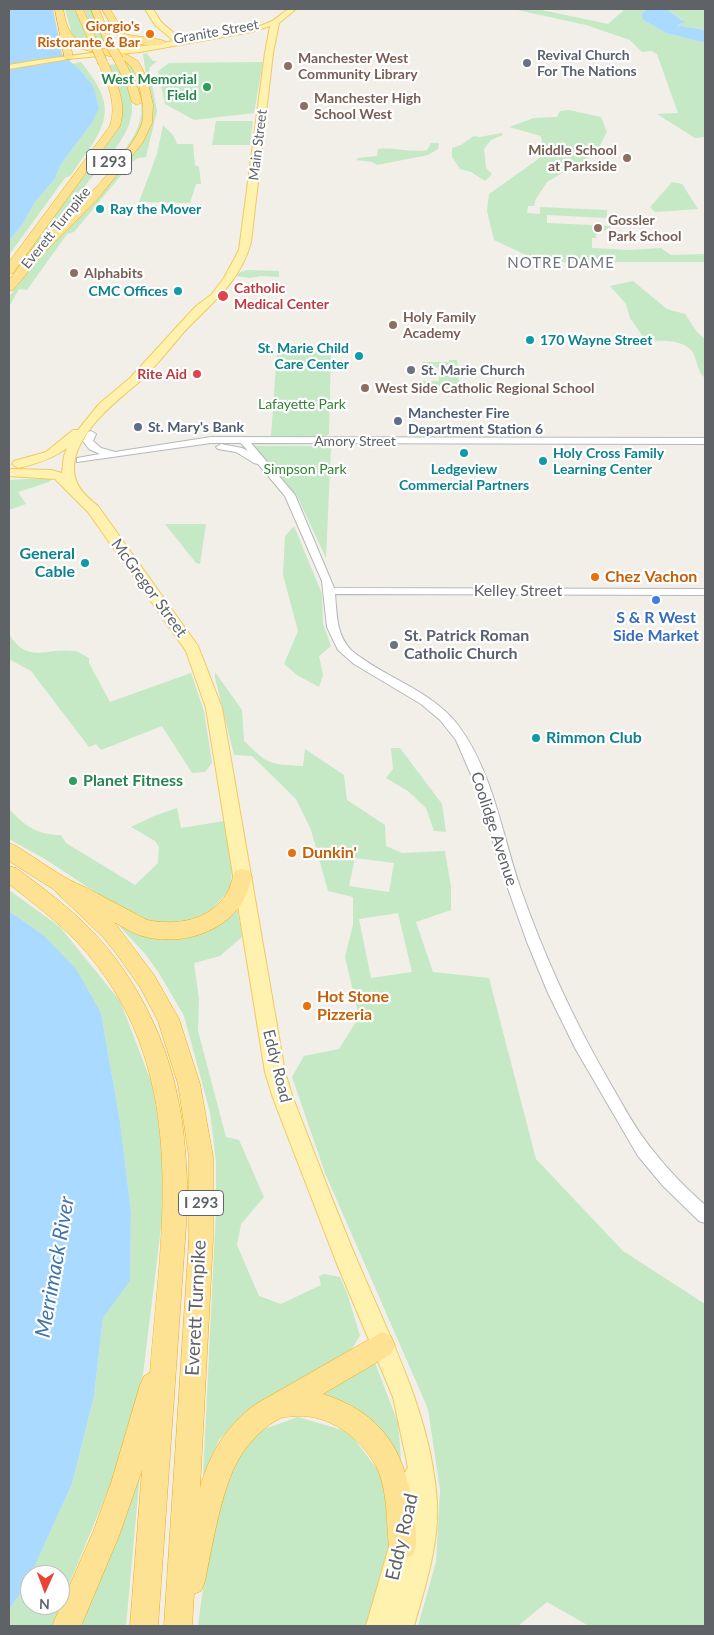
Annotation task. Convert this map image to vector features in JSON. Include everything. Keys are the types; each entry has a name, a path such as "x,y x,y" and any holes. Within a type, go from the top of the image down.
{"highway":[{"path":"38,252 92,199 139,140 147,123 148,110 142,78 135,62 130,59 72,59 59,9"},
{"name":"Everett Turnpike","path":"9,270 39,226 105,142 117,121 118,100 98,59 95,45 79,9"},
{"name":"I 293","path":"95,9 109,43 121,55 138,107 134,127 130,133"},
{"path":"98,59 121,42 122,36 106,9"},
{"path":"63,30 69,33 72,42 98,59"},
{"path":"122,36 138,41 162,42"},
{"path":"140,50 143,68 142,78"},
{"path":"39,226 107,124 109,102 105,88 98,78"},
{"name":"Everett Turnpike","path":"9,287 121,146"},
{"name":"Everett Turnpike","path":"9,851 60,883 110,931 147,981 176,1040 194,1108 201,1157 201,1239 178,1626"},
{"name":"Everett Turnpike","path":"9,874 68,919 109,964 142,1019 154,1050 171,1120 176,1170 176,1197 144,1626"},
{"path":"60,883 143,928 165,932 189,929 211,920 235,898 242,877"},
{"path":"183,1626 196,1555 220,1464 229,1448 251,1422 382,1345"},
{"path":"66,1626 105,1536 125,1483 164,1348"},
{"path":"281,1405 296,1402 324,1406 352,1420 375,1442 392,1473 403,1545"}],"main road":[{"path":"149,9 154,19 181,40"},
{"path":"275,22 292,9"},
{"name":"Granite Street","path":"121,55 130,47 251,30 275,22"},
{"name":"Granite Street","path":"98,59 181,40 275,22"},
{"name":"Main Street","path":"235,268 243,255 246,242 275,22"},
{"path":"251,30 264,30 272,34"},
{"path":"9,67 72,59"},
{"path":"9,71 72,59"},
{"name":"McGregor Street","path":"92,509 81,486 74,464 74,447 100,411 121,388 134,380 200,308 199,303 220,280 235,268"},
{"name":"McGregor Street","path":"74,464 91,434 129,390 134,380"},
{"path":"12,468 57,452 100,411"},
{"path":"12,468 74,464 71,486"},
{"path":"12,468 62,477 71,486"},
{"name":"McGregor Street","path":"71,486 92,509 177,626 193,650 201,669"},
{"name":"Eddy Road","path":"201,669 214,708 220,738 275,1072 310,1168 404,1397 416,1446 425,1504 423,1534 416,1572 402,1626"},
{"name":"Eddy Road","path":"379,1626 403,1545 413,1494 416,1446"}],"street":[{"name":"Amory Street","path":"91,434 89,444 98,451 112,453 148,450"},
{"name":"Amory Street","path":"74,464 207,440 705,441"},
{"name":"Amory Street","path":"74,464 244,441"},
{"name":"Coolidge Avenue","path":"244,441 292,500 315,549 330,590 334,634 346,652 360,663 432,705 446,718 461,738 486,801 531,940 549,983 584,1051 641,1148 669,1182 705,1216"},
{"name":"Coolidge Avenue","path":"195,447 218,447 239,450 267,468"},
{"name":"Kelley Street","path":"330,590 705,592"}],"green space":[{"path":"65,9 75,9 91,47 73,38"},
{"path":"84,9 92,9 105,41 98,42"},
{"path":"513,9 537,9 608,24 623,9 647,9 641,14 643,20 666,33 705,43 705,137 695,138 657,114 678,113 657,54 651,51 642,52 630,40 586,25"},
{"path":"666,9 705,9 705,30 677,25 682,23 683,20"},
{"path":"150,53 147,54 153,61 157,61 149,68 157,111 146,157 138,158 132,162 74,232 67,234 27,290 19,289 9,307 9,297 20,281 136,149 149,95 143,54"},
{"path":"123,59 133,65 143,95 144,119 141,129 130,149 108,175 106,174 132,140 140,120 139,94"},
{"path":"81,62 102,95 105,108 104,120 92,145 71,175 65,178 9,255 9,241 22,225 35,202 55,179 61,164 92,123 93,86 82,72 72,64"},
{"path":"263,62 254,113 194,120 165,104 158,71 169,63"},
{"path":"116,64 131,98 132,111 127,130 108,158 9,281 24,256 117,131 122,104 119,89 108,65"},
{"path":"569,110 601,117 607,132 595,154 547,182 536,199 534,206 528,206 527,213 540,214 540,207 607,210 607,218 547,215 547,223 613,226 596,235 596,238 592,238 592,248 629,250 661,248 671,255 705,254 705,262 541,262 494,240 487,211 489,194 544,155 541,136 509,127 534,118 557,117 560,111"},
{"path":"216,121 253,121 250,145 212,145"},
{"path":"163,125 173,135 177,144 193,144 195,165 199,167 201,184 196,184 190,203 139,202 157,154"},
{"path":"501,133 503,135 491,140 484,149 486,168 492,174 485,181 471,172 460,169 452,157 452,148 461,145 474,136 480,137"},
{"path":"431,143 439,143 438,149 428,155 377,165 372,162 356,160 358,158 377,156 378,149 427,150"},
{"path":"672,182 682,184 698,209 655,212 650,207"},
{"path":"247,270 279,271 279,277 261,276 250,278 236,276"},
{"path":"633,281 667,309 685,314 697,332 705,339 705,378 692,351 687,346 667,341 646,341 630,318 626,304 610,286"},
{"name":"Lafayette Park","path":"277,351 331,351 329,434 324,437 271,436"},
{"path":"449,360 457,360 460,392 420,392 420,381 439,381 439,375 443,375 443,368 423,366 422,362 449,362"},
{"name":"Simpson Park","path":"254,446 331,446 326,558 297,496"},
{"path":"52,479 49,482 18,492 26,504 9,510 9,480"},
{"path":"165,524 206,524 200,564 196,563"},
{"path":"294,526 322,594 323,624 331,646 319,656 323,675 319,687 297,675 284,664 298,631 283,575 285,536"},
{"path":"9,634 23,649 30,652 75,651 89,658 89,663 110,702 191,673 204,711 212,763 205,772 192,773 162,726 101,750 96,744 89,747 31,671 9,659"},
{"path":"215,672 242,710 244,741 264,759 276,764 303,766 305,749 344,775 347,800 385,825 386,846 402,853 445,851 451,887 451,910 416,922 433,972 489,978 536,1159 623,1251 705,1304 705,1626 589,1626 547,1602 518,1626 418,1626 436,1562 440,1490 428,1409 325,1173 292,1077 304,1056 339,1049 359,1017 345,957 353,925 353,897 328,891 311,830 296,799 252,756 234,755","holes":["355,858 394,863 389,892 349,886","398,913 412,972 371,978 359,919"]},
{"path":"391,748 400,748 442,804 446,832 434,831 426,808 408,791 386,778 393,769"},
{"path":"177,808 181,828 224,821 232,871 230,889 210,912 176,925 141,922 45,859 9,839 9,809 20,820 38,831 61,835 66,843 135,885 158,863 159,847 155,841 131,827"},
{"path":"9,890 60,927 120,1001 152,1084 162,1143 164,1203 143,1374 122,1456 70,1582 70,1565 35,1565 72,1484 94,1396 103,1318 130,1281 131,1212 120,1121 101,1013 42,934 9,911"},
{"path":"236,902 242,937 220,956 194,963 199,999 198,1031 226,1137 239,1140 264,1197 241,1224 237,1245 259,1296 281,1304 321,1285 319,1276 324,1274 340,1277 360,1336 349,1353 237,1421 219,1440 203,1477 216,1210 216,1162 210,1112 184,1016 159,973 146,955 112,918 159,936"},
{"path":"374,1360 398,1423 403,1483 386,1447 307,1398"},
{"path":"298,1417 349,1432 383,1477 392,1533 366,1626 198,1626 208,1550 222,1474 253,1433"},
{"path":"141,1462 126,1626 75,1626"},
{"path":"20,1594 20,1615 57,1615 52,1626 9,1626 9,1609"}],"water":[{"path":"9,9 53,9 62,54 82,72 93,86 99,108 92,123 61,164 55,179 35,202 22,225 9,241"},
{"path":"647,9 666,9 685,22 677,25 705,30 705,43 666,33 643,20 641,14"},
{"name":"Merrimack River","path":"9,911 42,934 76,969 101,1013 120,1121 131,1212 130,1281 103,1318 94,1396 72,1484 35,1565 20,1565 20,1594 9,1609"}],"place":[{"name":"Giorgio's Ristorante & Bar","path":"150,34"},
{"name":"Revival Church For The Nations","path":"527,63"},
{"name":"Manchester West Community Library","path":"288,66"},
{"name":"West Memorial Field","path":"207,87"},
{"name":"Manchester High School West","path":"304,106"},
{"name":"Middle School at Parkside","path":"627,158"},
{"name":"Ray the Mover","path":"100,209"},
{"name":"Gossler Park School","path":"598,228"},
{"name":"Alphabits","path":"74,273"},
{"name":"CMC Offices","path":"178,291"},
{"name":"Catholic Medical Center","path":"223,296"},
{"name":"Holy Family Academy","path":"393,325"},
{"name":"170 Wayne Street","path":"530,340"},
{"name":"St. Marie Child Care Center","path":"359,356"},
{"name":"St. Marie Church","path":"411,370"},
{"name":"Rite Aid","path":"197,374"},
{"name":"West Side Catholic Regional School","path":"365,388"},
{"name":"Manchester Fire Department Station 6","path":"398,421"},
{"name":"St. Mary's Bank","path":"138,427"},
{"name":"Ledgeview Commercial Partners","path":"464,453"},
{"name":"Holy Cross Family Learning Center","path":"543,461"},
{"name":"General Cable","path":"85,563"},
{"name":"Chez Vachon","path":"595,577"},
{"name":"S & R West Side Market","path":"656,600"},
{"name":"St. Patrick Roman Catholic Church","path":"394,645"},
{"name":"Rimmon Club","path":"536,738"},
{"name":"Planet Fitness","path":"73,781"},
{"name":"Dunkin'","path":"292,853"},
{"name":"Hot Stone Pizzeria","path":"307,1006"}],"district":[{"name":"NOTRE DAME","path":"561,263"}]}
